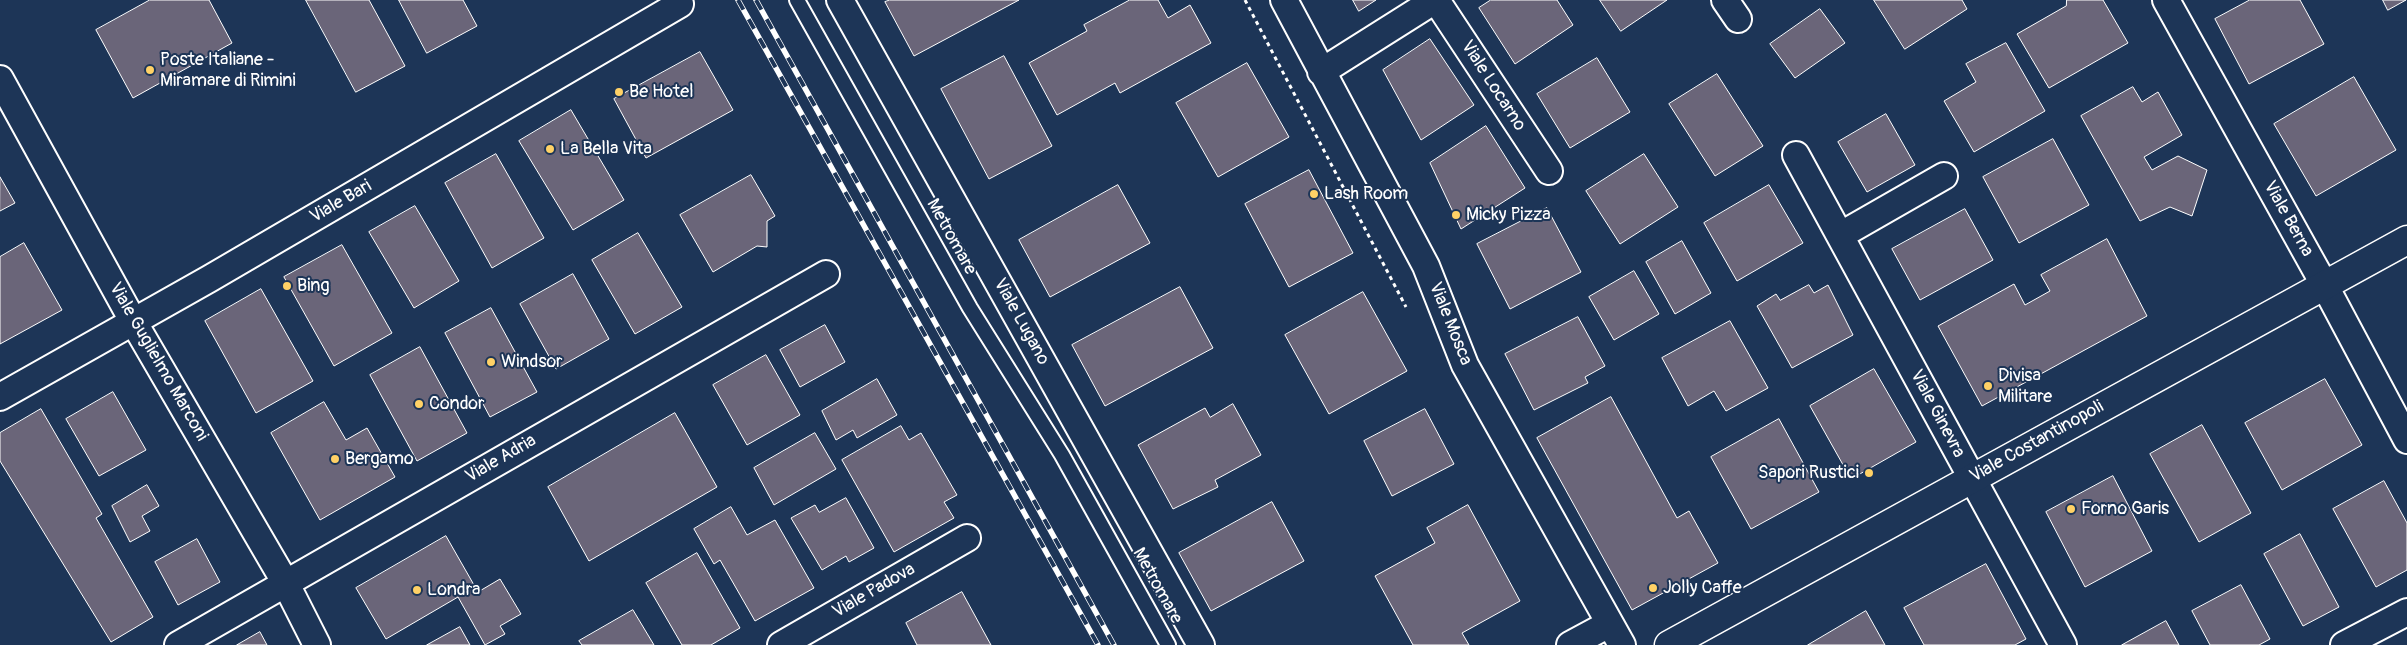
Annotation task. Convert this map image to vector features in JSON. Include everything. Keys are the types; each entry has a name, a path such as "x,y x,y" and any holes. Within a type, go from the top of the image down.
{"street":[{"name":"Viale Lugano","path":"840,0 1202,645"},
{"name":"Viale Mosca","path":"1284,0 1426,266 1465,365 1616,634"},
{"name":"Viale Locarno","path":"1322,72 1436,0 1549,171"},
{"name":"Viale Berna","path":"2166,0 2407,440"},
{"name":"Viale Bari","path":"0,397 680,4"},
{"name":"Viale Guglielmo Marconi","path":"0,79 134,321 285,582 317,645"},
{"name":"Viale Ginevra","path":"1796,155 1841,234 1971,478 2063,645"},
{"path":"1841,234 1944,176"},
{"name":"Viale Costantinopoli","path":"1668,645 2407,240"},
{"name":"Viale Adria","path":"178,645 285,582 826,274"},
{"name":"Viale Padova","path":"781,645 967,538"},
{"path":"2344,645 2407,612"},
{"path":"1570,645 1616,634"}],"lane":[{"name":"Metromare","path":"797,0 970,308 1062,455 1168,645"}],"building":[{"name":"Poste Italiane - Miramare di Rimini","path":"150,0 209,0 232,43 133,98 96,30"},
{"path":"306,0 369,0 405,66 356,92"},
{"path":"399,0 463,0 477,26 427,53"},
{"path":"890,0 1019,0 914,56 885,2"},
{"path":"1130,0 1158,0 1168,18 1190,5 1211,43 1120,93 1115,83 1057,115 1029,63 1087,31 1084,25"},
{"path":"1353,0 1376,0 1359,11"},
{"path":"1491,0 1557,0 1573,25 1515,64 1479,8"},
{"path":"1600,0 1667,0 1621,31"},
{"path":"1874,0 1962,0 1967,9 1905,49"},
{"path":"2067,0 2103,0 2128,43 2049,88 2017,34 2066,6"},
{"path":"2250,0 2300,0 2324,44 2249,84 2215,19"},
{"path":"2383,0 2406,0 2388,10"},
{"path":"1820,9 1845,43 1795,78 1770,44"},
{"path":"1430,39 1474,105 1421,140 1383,70"},
{"path":"2006,43 2045,111 1974,152 1944,101 1976,82 1966,64"},
{"path":"700,52 733,110 646,158 614,99"},
{"path":"1004,56 1052,146 989,179 941,89"},
{"path":"1597,58 1630,112 1570,148 1537,94"},
{"path":"1247,63 1289,137 1218,177 1176,103"},
{"path":"1717,74 1763,146 1715,176 1669,104"},
{"path":"2354,77 2396,150 2316,196 2274,124"},
{"path":"2133,87 2142,102 2158,92 2182,135 2144,157 2152,170 2178,156 2207,170 2192,216 2170,207 2140,221 2081,116"},
{"path":"571,110 624,200 573,230 519,141"},
{"path":"1886,114 1915,165 1867,192 1838,142"},
{"path":"1486,126 1525,188 1461,229 1430,163"},
{"path":"2053,139 2089,205 2019,243 1983,177"},
{"path":"496,154 544,238 492,268 445,183"},
{"path":"1644,154 1678,207 1620,244 1586,191"},
{"path":"1309,170 1353,253 1289,287 1245,204"},
{"path":"751,175 775,216 767,221 767,247 757,246 713,272 680,215"},
{"path":"0,177 15,203 0,211"},
{"path":"1118,185 1150,243 1050,297 1019,240"},
{"path":"1769,185 1803,243 1737,281 1704,223"},
{"path":"415,206 459,281 414,308 369,232"},
{"path":"1547,208 1581,272 1510,309 1477,244"},
{"path":"1965,209 1993,260 1920,300 1892,249"},
{"path":"638,233 682,307 635,334 592,260"},
{"path":"2107,239 2147,316 1982,406 1938,326 2014,284 2025,305 2050,291 2041,275"},
{"path":"1682,241 1711,293 1675,314 1646,262"},
{"path":"24,243 62,310 0,344 0,257"},
{"path":"342,245 392,333 334,366 284,277"},
{"path":"1634,271 1659,314 1614,340 1589,297"},
{"path":"573,274 609,339 556,369 520,304"},
{"path":"1809,285 1814,293 1828,285 1853,335 1792,368 1757,306 1776,294 1780,300"},
{"path":"1180,287 1213,348 1105,406 1072,345"},
{"path":"261,289 313,381 256,413 205,321"},
{"path":"1363,292 1407,371 1329,414 1285,335"},
{"name":"Windsor","path":"491,308 537,392 490,417 445,333"},
{"path":"1578,317 1605,366 1585,377 1588,383 1534,410 1505,354"},
{"path":"1730,321 1768,388 1726,411 1714,391 1688,406 1662,358"},
{"path":"825,325 845,362 800,387 780,350"},
{"name":"Condor","path":"420,347 467,433 417,461 370,375"},
{"path":"766,355 800,415 747,445 713,385"},
{"path":"1874,369 1916,442 1851,479 1810,406"},
{"path":"877,379 897,415 857,438 853,430 836,440 822,411"},
{"path":"2325,379 2362,445 2282,490 2245,423"},
{"path":"113,392 146,450 99,476 66,419"},
{"path":"1611,397 1677,518 1689,511 1718,563 1632,610 1537,438"},
{"name":"Bergamo","path":"324,402 346,440 367,428 395,477 320,520 271,433"},
{"path":"1233,404 1261,455 1215,480 1218,487 1173,509 1138,445 1205,408 1210,417"},
{"path":"41,409 102,514 96,518 153,617 111,642 0,461 0,433"},
{"path":"1425,409 1454,464 1392,496 1364,441"},
{"path":"675,413 717,487 589,561 548,487"},
{"path":"1779,419 1819,492 1751,529 1711,457"},
{"path":"2202,425 2251,513 2199,542 2150,454"},
{"path":"901,426 909,440 921,433 957,495 944,502 954,518 894,552 842,460"},
{"path":"815,433 836,469 774,505 754,468"},
{"path":"2113,476 2152,551 2085,587 2046,512"},
{"path":"2384,481 2407,523 2407,570 2376,587 2333,509"},
{"path":"147,485 159,506 142,516 150,531 130,542 112,506"},
{"path":"846,498 874,548 849,562 846,556 822,570 791,518 815,505 819,512"},
{"path":"1272,502 1304,561 1211,611 1179,553"},
{"path":"1468,505 1520,601 1462,633 1469,645 1413,645 1375,576 1435,543 1427,528"},
{"path":"731,507 747,535 775,520 814,588 755,621 720,560 714,564 694,529"},
{"path":"2300,534 2339,607 2303,626 2264,554"},
{"name":"Londra","path":"446,536 478,592 500,579 521,614 500,626 505,634 485,645 458,597 386,639 356,588"},
{"path":"197,539 220,582 178,605 155,562"},
{"path":"697,553 740,628 711,645 682,645 646,583"},
{"path":"1986,564 2026,639 2015,645 1924,645 1904,608"},
{"path":"2241,585 2270,639 2259,645 2210,645 2192,611"},
{"path":"962,592 991,645 917,645 906,623"},
{"path":"633,610 654,645 582,645 579,641"},
{"path":"1866,611 1885,645 1808,645"},
{"path":"2166,621 2179,645 2122,645"},
{"path":"460,627 470,645 427,645"},
{"path":"260,632 267,645 237,645"}],"railway":[{"path":"738,0 1098,645"},
{"path":"756,0 1114,645"}],"place":[{"name":"Poste Italiane - Miramare di Rimini","path":"150,70"},
{"name":"Be Hotel","path":"619,92"},
{"name":"La Bella Vita","path":"550,149"},
{"name":"Lash Room","path":"1314,194"},
{"name":"Micky Pizza","path":"1456,215"},
{"name":"Bing","path":"287,286"},
{"name":"Windsor","path":"491,362"},
{"name":"Divisa Militare","path":"1988,386"},
{"name":"Condor","path":"419,404"},
{"name":"Bergamo","path":"335,459"},
{"name":"Sapori Rustici","path":"1869,473"},
{"name":"Forno Garis","path":"2071,509"},
{"name":"Jolly Caffe","path":"1653,588"},
{"name":"Londra","path":"417,590"}]}
